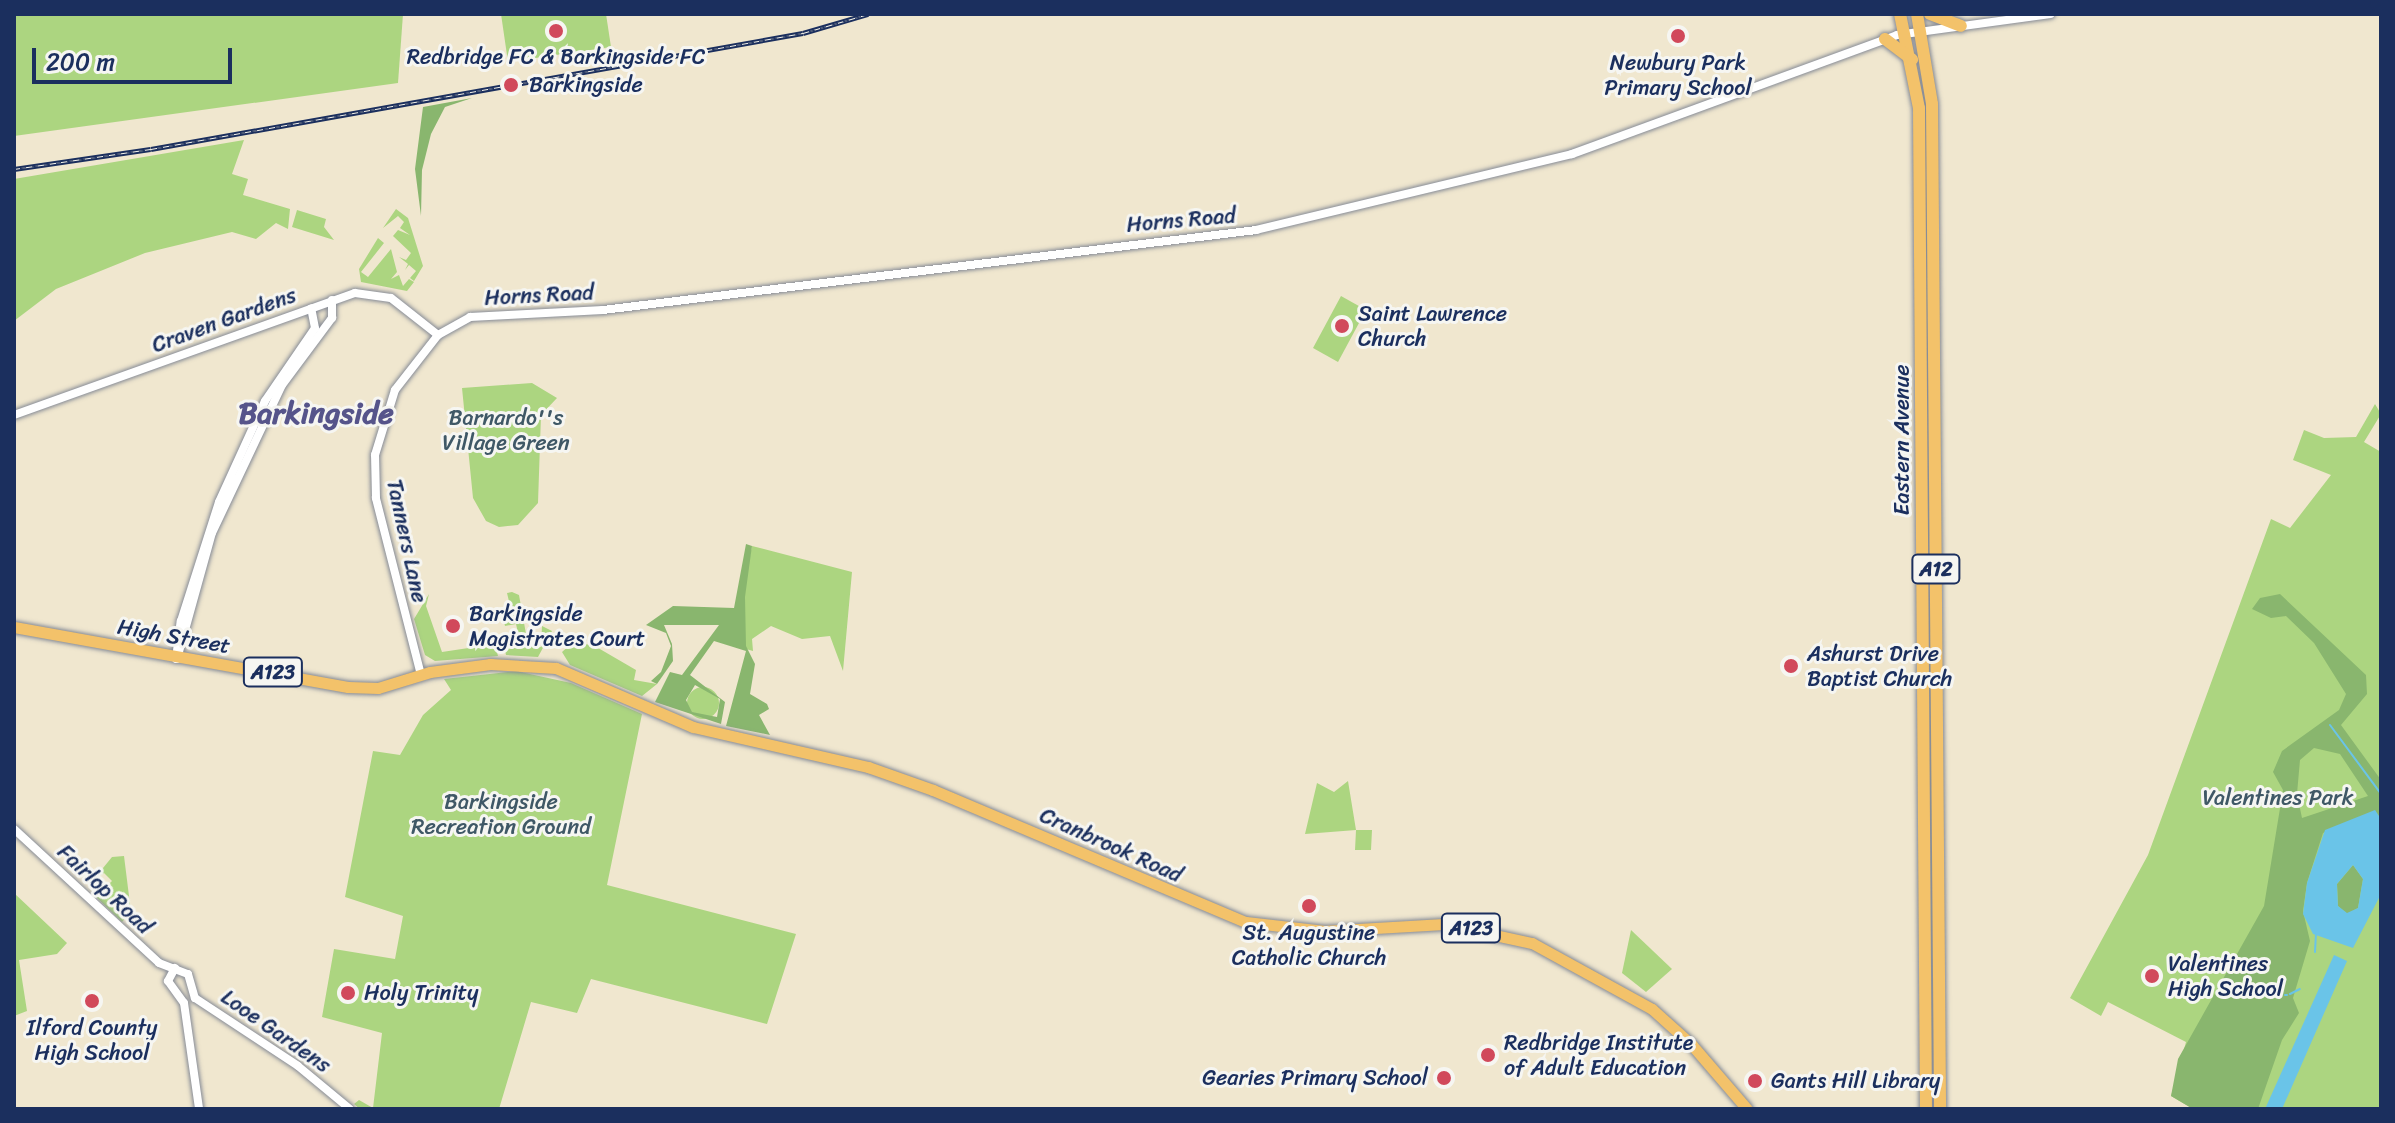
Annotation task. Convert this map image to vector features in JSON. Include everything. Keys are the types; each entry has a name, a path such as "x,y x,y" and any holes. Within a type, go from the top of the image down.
{"highway":[{"name":"Eastern Avenue","path":"1900,14 1912,59 1919,108 1926,1109"},
{"path":"1906,32 1909,14"},
{"name":"Eastern Avenue","path":"1917,14 1923,30 1932,104 1940,1109"},
{"path":"1930,14 1961,26"},
{"path":"1919,108 1923,78 1916,39 1923,30"},
{"path":"1885,39 1912,59"}],"main road":[{"name":"High Street","path":"14,627 176,659 369,688 421,675"},
{"name":"Cranbrook Road","path":"421,675 490,664 556,668 693,727 901,778 1246,922 1324,931 1444,924 1532,943 1600,976 1652,1009 1692,1045 1747,1109"}],"street":[{"name":"Horns Road","path":"438,335 462,320 492,313 603,310 1256,230 1560,158 1906,32 2051,14"},
{"name":"Craven Gardens","path":"14,415 355,293 381,294 438,335"},
{"path":"212,533 282,385 332,318 332,300"},
{"path":"176,659 212,533 252,425 315,328 311,308"},
{"name":"Tanners Lane","path":"421,675 379,514 374,469 379,433 395,390 438,335"},
{"name":"Fairlop Road","path":"14,829 150,956 175,968"},
{"path":"184,1003 195,998 188,974 175,968 168,981 184,1003 199,1109"},
{"name":"Looe Gardens","path":"195,998 335,1095 350,1109"}],"green space":[{"path":"14,14 403,14 398,83 14,136"},
{"name":"Redbridge FC & Barkingside FC","path":"501,14 606,14 611,47 508,62"},
{"path":"472,98 445,107 431,134 422,170 421,216 415,169 423,107"},
{"path":"244,140 232,174 248,179 243,195 290,209 288,229 276,223 256,239 232,232 145,253 56,289 14,321 14,179"},
{"path":"396,209 408,218 423,266 414,281 410,278 416,271 409,265 405,270 408,264 399,257 406,260 411,253 393,236 398,230 410,235 400,228 404,222 398,216 383,228"},
{"path":"297,210 326,219 324,227 334,240 292,227"},
{"path":"378,238 384,243 361,272 368,277 391,249 397,272 391,279 399,275 403,286 409,279 414,282 407,291 361,282 359,269"},
{"path":"1341,296 1366,310 1338,362 1313,348"},
{"name":"Barnardo''s Village Green","path":"532,383 557,398 541,415 538,503 518,525 499,527 486,521 473,498 462,388"},
{"name":"Valentines Park","path":"2375,404 2381,414 2364,442 2381,452 2381,1109 2193,1109 2171,1096 2186,1042 2108,1002 2101,1016 2070,998 2148,855 2271,519 2290,528 2331,475 2293,460 2304,430 2324,438 2356,437"},
{"path":"746,544 752,546 745,597 746,646 755,664 750,694 767,704 769,709 759,715 770,735 726,726 746,651 714,641 690,675 725,702 721,724 655,702 670,672 682,675 719,625 664,625 672,644 673,661 657,684 651,681 661,672 671,646 666,633 646,625 673,606 734,608","holes":["695,685 720,699 717,717 692,712 686,700"]},
{"path":"752,546 852,572 843,671 830,636 802,639 771,626 752,639 753,651 732,645"},
{"path":"507,593 519,595 528,645 541,647 542,626 552,631 538,657 506,655 502,636 518,633 516,624 505,626 503,617 512,614"},
{"path":"429,594 426,606 442,652 495,644 498,656 435,661 425,655 414,619"},
{"path":"2280,594 2366,675 2367,694 2341,725 2381,780 2381,819 2374,811 2323,833 2307,883 2303,911 2310,941 2293,998 2299,1013 2282,1040 2258,1109 2193,1109 2171,1096 2178,1059 2264,906 2283,790 2273,772 2282,751 2339,710 2346,694 2314,643 2286,616 2271,618 2252,609 2260,598","holes":["2314,748 2340,754 2368,796 2302,818 2297,794 2300,760"]},
{"path":"572,643 593,645 636,670 634,680 657,684 642,696 570,665 562,652"},
{"name":"Barkingside Recreation Ground","path":"516,671 571,683 642,714 607,885 796,934 767,1024 591,979 577,1013 531,1002 499,1109 360,1109 354,1104 359,1100 373,1108 382,1033 322,1017 334,949 395,959 403,916 345,897 373,751 400,755 423,715 451,690 444,679"},
{"path":"703,687 714,692 719,703 714,714 703,719 692,714 687,703 692,692"},
{"path":"1348,781 1356,830 1305,834 1317,783 1334,792"},
{"path":"1356,830 1372,830 1371,850 1355,850"},
{"path":"124,856 131,912 122,922 96,897 112,881 104,873 94,879 112,857"},
{"path":"2353,865 2363,879 2358,908 2347,914 2338,906 2337,884"},
{"path":"14,893 67,943 57,954 19,960 27,1011 14,1016"},
{"path":"1631,930 1672,969 1646,992 1622,973"}],"water":[{"path":"2375,810 2381,819 2381,894 2353,948 2313,934 2303,914 2307,883 2325,830","holes":["2353,865 2363,879 2358,908 2347,913 2338,906 2337,884"]},
{"path":"2334,955 2347,961 2282,1109 2265,1109"}],"waterway":[{"path":"2330,725 2381,794"},
{"path":"2315,952 2316,934"},
{"path":"2290,994 2300,989"}],"railway":[{"path":"14,169 151,149 803,33 868,14"}],"place":[{"name":"Redbridge FC & Barkingside FC","path":"556,31"},
{"name":"Newbury Park Primary School","path":"1678,36"},
{"name":"Barkingside","path":"511,85"},
{"name":"Saint Lawrence Church","path":"1342,326"},
{"name":"Barkingside Magistrates Court","path":"453,626"},
{"name":"Ashurst Drive Baptist Church","path":"1791,666"},
{"name":"St. Augustine Catholic Church","path":"1309,906"},
{"name":"Valentines High School","path":"2152,976"},
{"name":"Holy Trinity","path":"348,993"},
{"name":"Ilford County High School","path":"92,1001"},
{"name":"Redbridge Institute of Adult Education","path":"1488,1055"},
{"name":"Gearies Primary School","path":"1444,1078"},
{"name":"Gants Hill Library","path":"1755,1081"}],"district":[{"name":"Barkingside","path":"316,413"}]}
